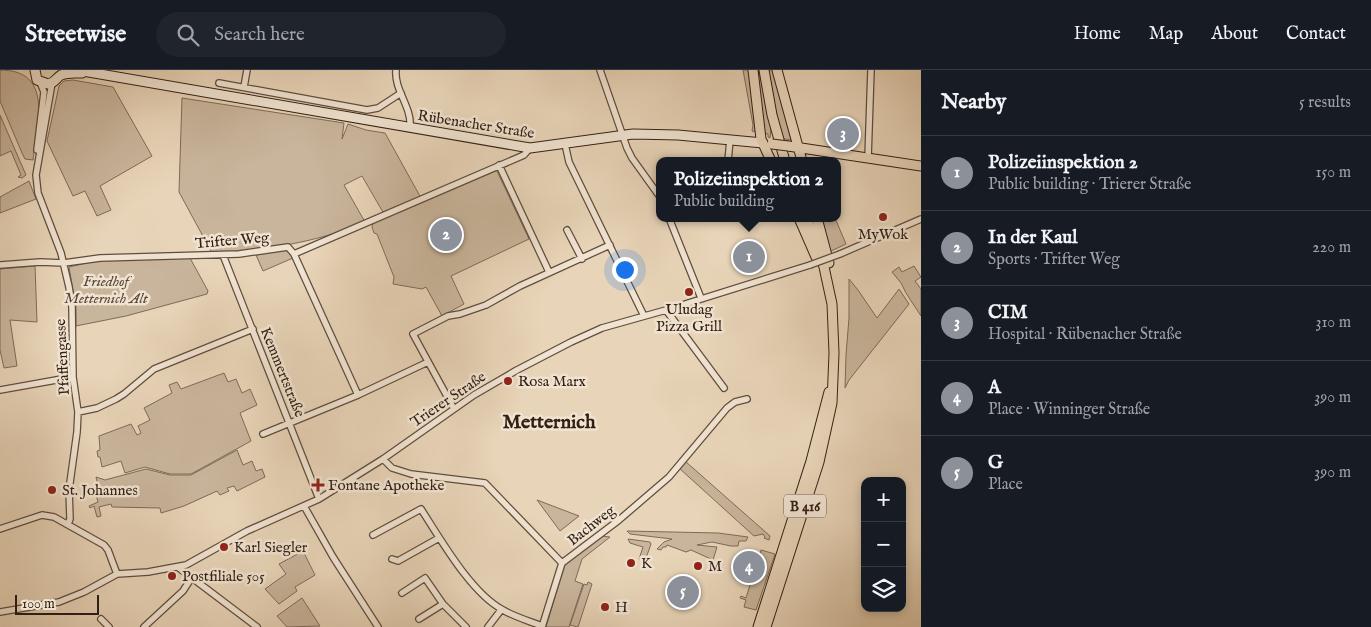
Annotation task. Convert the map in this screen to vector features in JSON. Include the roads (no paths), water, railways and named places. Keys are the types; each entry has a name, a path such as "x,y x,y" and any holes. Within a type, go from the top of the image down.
{"main road":[{"name":"Rübenacher Straße","path":"77,70 530,148 622,135 672,134 788,146 921,166"},
{"path":"753,70 771,157"},
{"path":"764,70 772,115 784,157"},
{"path":"777,70 801,157"},
{"path":"34,71 36,78 40,82"},
{"name":"Rübenacher Straße","path":"40,82 44,84 67,73 87,73"},
{"path":"801,222 821,273 828,282"},
{"name":"B 416","path":"766,627 819,462 831,414 834,335 832,304 818,247 809,222"},
{"name":"B 416","path":"818,222 829,265 828,282"},
{"name":"B 416","path":"758,627 812,461 832,382"}],"street":[{"path":"244,87 247,70"},
{"path":"396,70 396,80 410,119 406,127"},
{"path":"600,70 622,135 632,158 656,191"},
{"path":"868,158 871,70"},
{"name":"Pfaffengasse","path":"37,162 56,77"},
{"name":"Pfaffengasse","path":"40,82 44,92 36,175 38,191 58,241 70,287 72,307 73,377 78,412 69,490 70,519 68,524"},
{"name":"Rübenacher Straße","path":"219,83 370,110 378,108 401,93"},
{"path":"727,157 730,140"},
{"path":"565,144 569,162 644,316"},
{"path":"358,395 294,254 524,155 530,148"},
{"path":"499,165 549,272"},
{"name":"Trierer Straße","path":"0,612 59,602 84,592 117,574 179,568 247,532 319,499 383,459 454,409 517,370 571,342 602,328 810,265 921,219"},
{"path":"671,222 701,298"},
{"path":"567,230 582,259"},
{"path":"454,409 413,334 448,316 486,305 520,286 610,245"},
{"name":"Trifter Weg","path":"0,265 40,262 64,263 100,258 223,255 256,252 288,246 294,254"},
{"name":"Kemmertstraße","path":"223,255 319,499"},
{"path":"666,310 724,388"},
{"path":"78,412 97,408 116,399 154,369 252,329"},
{"path":"263,434 358,395 428,362"},
{"path":"0,390 73,377"},
{"name":"Bachweg","path":"383,459 392,468 411,474 485,484 562,563 619,520 669,478 727,408 735,402 746,399"},
{"path":"304,506 333,557 378,627"},
{"path":"373,535 421,509 439,538 471,581 501,610 542,626 562,563"},
{"path":"0,529 42,515 54,516 104,545 108,550 117,574"},
{"path":"392,560 398,561 439,538"},
{"path":"179,568 257,627"},
{"path":"144,627 182,591 192,577"},
{"path":"402,593 425,578 443,604 464,627"},
{"path":"419,619 443,604"},
{"path":"488,627 501,610"},
{"path":"101,619 109,627"}],"place":[{"name":"CIM","path":"843,134"},
{"name":"MyWok","path":"883,217"},
{"name":"In der Kaul","path":"446,235"},
{"name":"Polizeiinspektion 2","path":"749,257"},
{"name":"Uludag Pizza Grill","path":"689,292"},
{"name":"Rosa Marx","path":"508,381"},
{"name":"Fontane Apotheke","path":"318,485"},
{"name":"St. Johannes","path":"52,490"},
{"name":"Karl Siegler","path":"224,547"},
{"name":"K","path":"631,563"},
{"name":"M","path":"698,566"},
{"name":"A","path":"749,567"},
{"name":"Postfiliale 505","path":"172,576"},
{"name":"G","path":"683,592"},
{"name":"H","path":"605,607"}],"district":[{"name":"Metternich","path":"549,421"}],"park label":[{"name":"Friedhof Metternich Alt","path":"106,290"}]}
